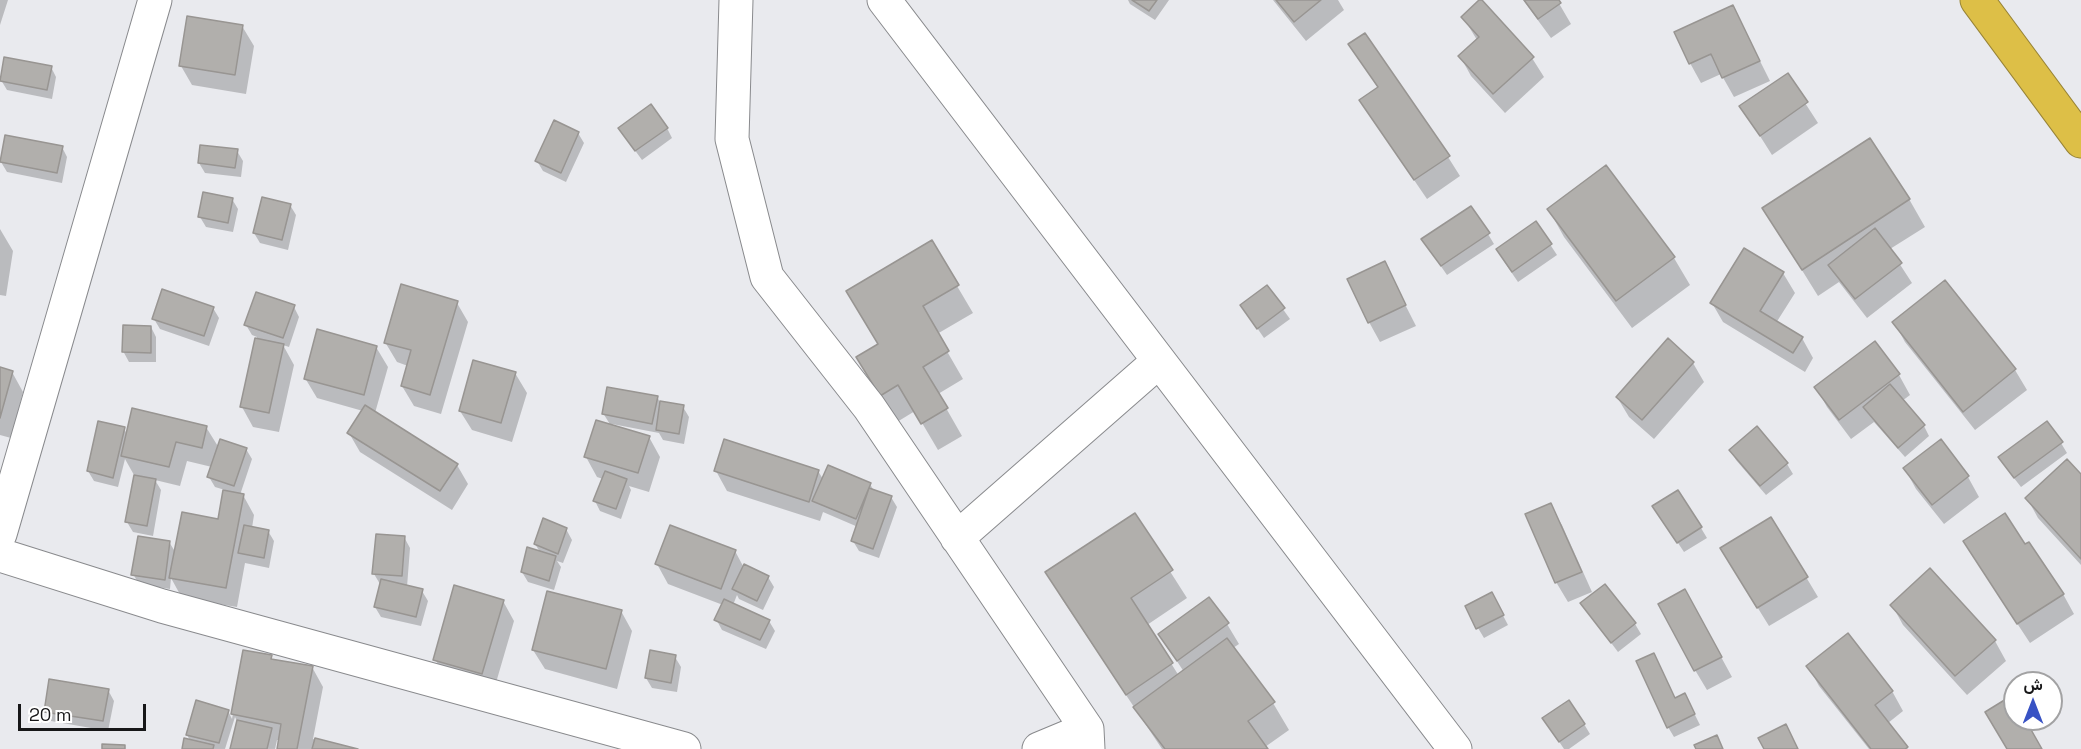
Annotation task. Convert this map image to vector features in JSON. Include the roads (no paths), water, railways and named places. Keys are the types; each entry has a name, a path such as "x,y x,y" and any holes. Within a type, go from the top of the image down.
{"highway":[{"path":"1977,0 2081,141"}],"street":[{"path":"0,534 155,0"},
{"path":"736,0 732,139 767,277 869,407 1087,739 1039,749"},
{"path":"884,0 1455,749"},
{"path":"957,538 1159,361"},
{"path":"0,555 162,606 684,749"}]}
